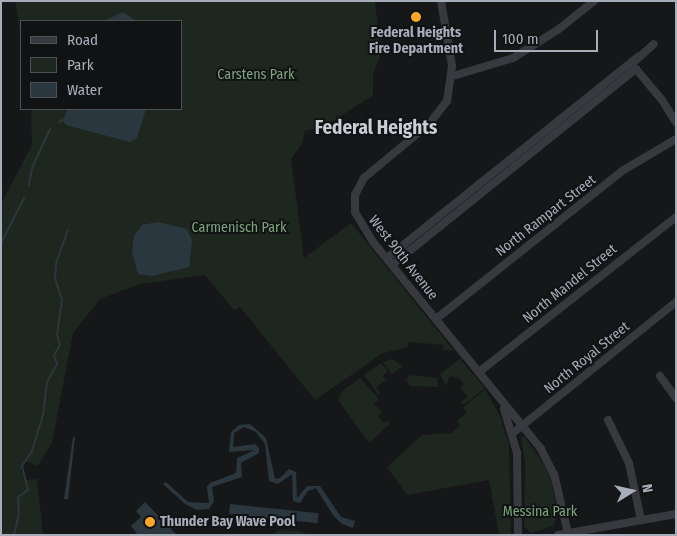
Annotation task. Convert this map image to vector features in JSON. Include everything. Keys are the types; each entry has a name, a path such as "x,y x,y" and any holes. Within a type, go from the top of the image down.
{"street":[{"name":"West 90th Avenue","path":"441,1 453,76 447,101 436,118 370,172 357,189 354,201 356,218 541,449 554,474 568,533"},
{"path":"453,76 513,58 559,30 594,1"},
{"path":"560,125 654,44"},
{"path":"390,261 560,125 636,69 638,57"},
{"path":"636,69 662,100 676,122"},
{"name":"North Rampart Street","path":"436,319 622,171 676,139"},
{"name":"North Mandel Street","path":"480,372 676,217"},
{"name":"North Royal Street","path":"513,433 676,302"},
{"path":"660,376 676,398"},
{"name":"West 90th Avenue","path":"499,398 513,433 518,465 518,535"},
{"path":"608,420 629,463 641,520"},
{"path":"558,535 676,514"}],"green space":[{"path":"15,1 375,1 381,54 373,74 373,95 327,125 305,131 302,144 291,159 304,258 351,223 454,351 443,350 443,345 409,342 408,347 383,353 315,400 240,307 234,310 205,275 140,284 100,299 73,333 52,442 38,466 25,461 22,466 21,471 26,480 37,479 43,535 1,535 1,204 32,145 31,110 182,110 182,20 20,20 20,32"},
{"path":"392,359 403,366 392,374 383,362"},
{"path":"460,359 485,388 463,405 461,402 468,397 460,387 464,384 459,378 450,376 446,386 440,374"},
{"path":"381,363 388,371 382,376 386,380 376,387 380,393 378,395 364,375"},
{"path":"410,375 437,378 438,387 410,386 406,381"},
{"path":"360,378 379,399 374,403 382,413 378,416 383,423 387,420 390,424 369,443 338,400 342,391"},
{"path":"485,389 500,416 509,445 511,535 499,535 489,480 407,495 387,467 422,435 451,433 460,425 457,421 467,413 463,408"},
{"name":"Messina Park","path":"524,436 549,471 558,514 553,526 531,533 524,526 525,463 521,437"},
{"path":"278,530 300,531 309,535 272,535"}],"water":[{"path":"123,12 135,20 107,20"},
{"path":"68,110 146,110 137,138 130,142 66,125 63,120"},
{"path":"158,222 187,229 192,240 189,267 152,276 138,274 132,252 134,236 142,225"},
{"path":"250,424 266,438 275,479 280,478 289,469 296,472 297,498 307,486 320,486 341,517 355,521 353,528 342,524 333,515 316,488 308,491 300,503 293,501 292,474 278,484 269,481 265,444 256,432 244,427 234,433 233,447 255,444 259,448 259,453 241,463 242,477 212,487 214,501 209,509 197,510 185,504 163,484 166,482 188,502 209,503 207,487 210,483 236,473 237,458 255,450 229,452 231,432 239,425"},
{"path":"73,437 75,437 68,499 64,499"},
{"name":"Thunder Bay Wave Pool","path":"145,502 177,535 138,535 131,526 141,517 136,511"},
{"path":"230,504 319,513 317,523 229,514"}],"waterway":[{"path":"59,122 63,120"},
{"path":"29,185 32,168 50,129"},
{"path":"1,243 24,198"},
{"path":"14,535 19,513 18,497 28,490 22,466 32,451 43,415 47,382 57,364 54,355 60,345 57,335 62,300 55,278 56,264 68,230"}],"place":[{"name":"Federal Heights Fire Department","path":"416,17"},
{"name":"Thunder Bay Wave Pool","path":"150,522"}],"district":[{"name":"Federal Heights","path":"376,128"}],"park label":[{"name":"Carstens Park","path":"256,75"},
{"name":"Carmenisch Park","path":"239,228"}]}
